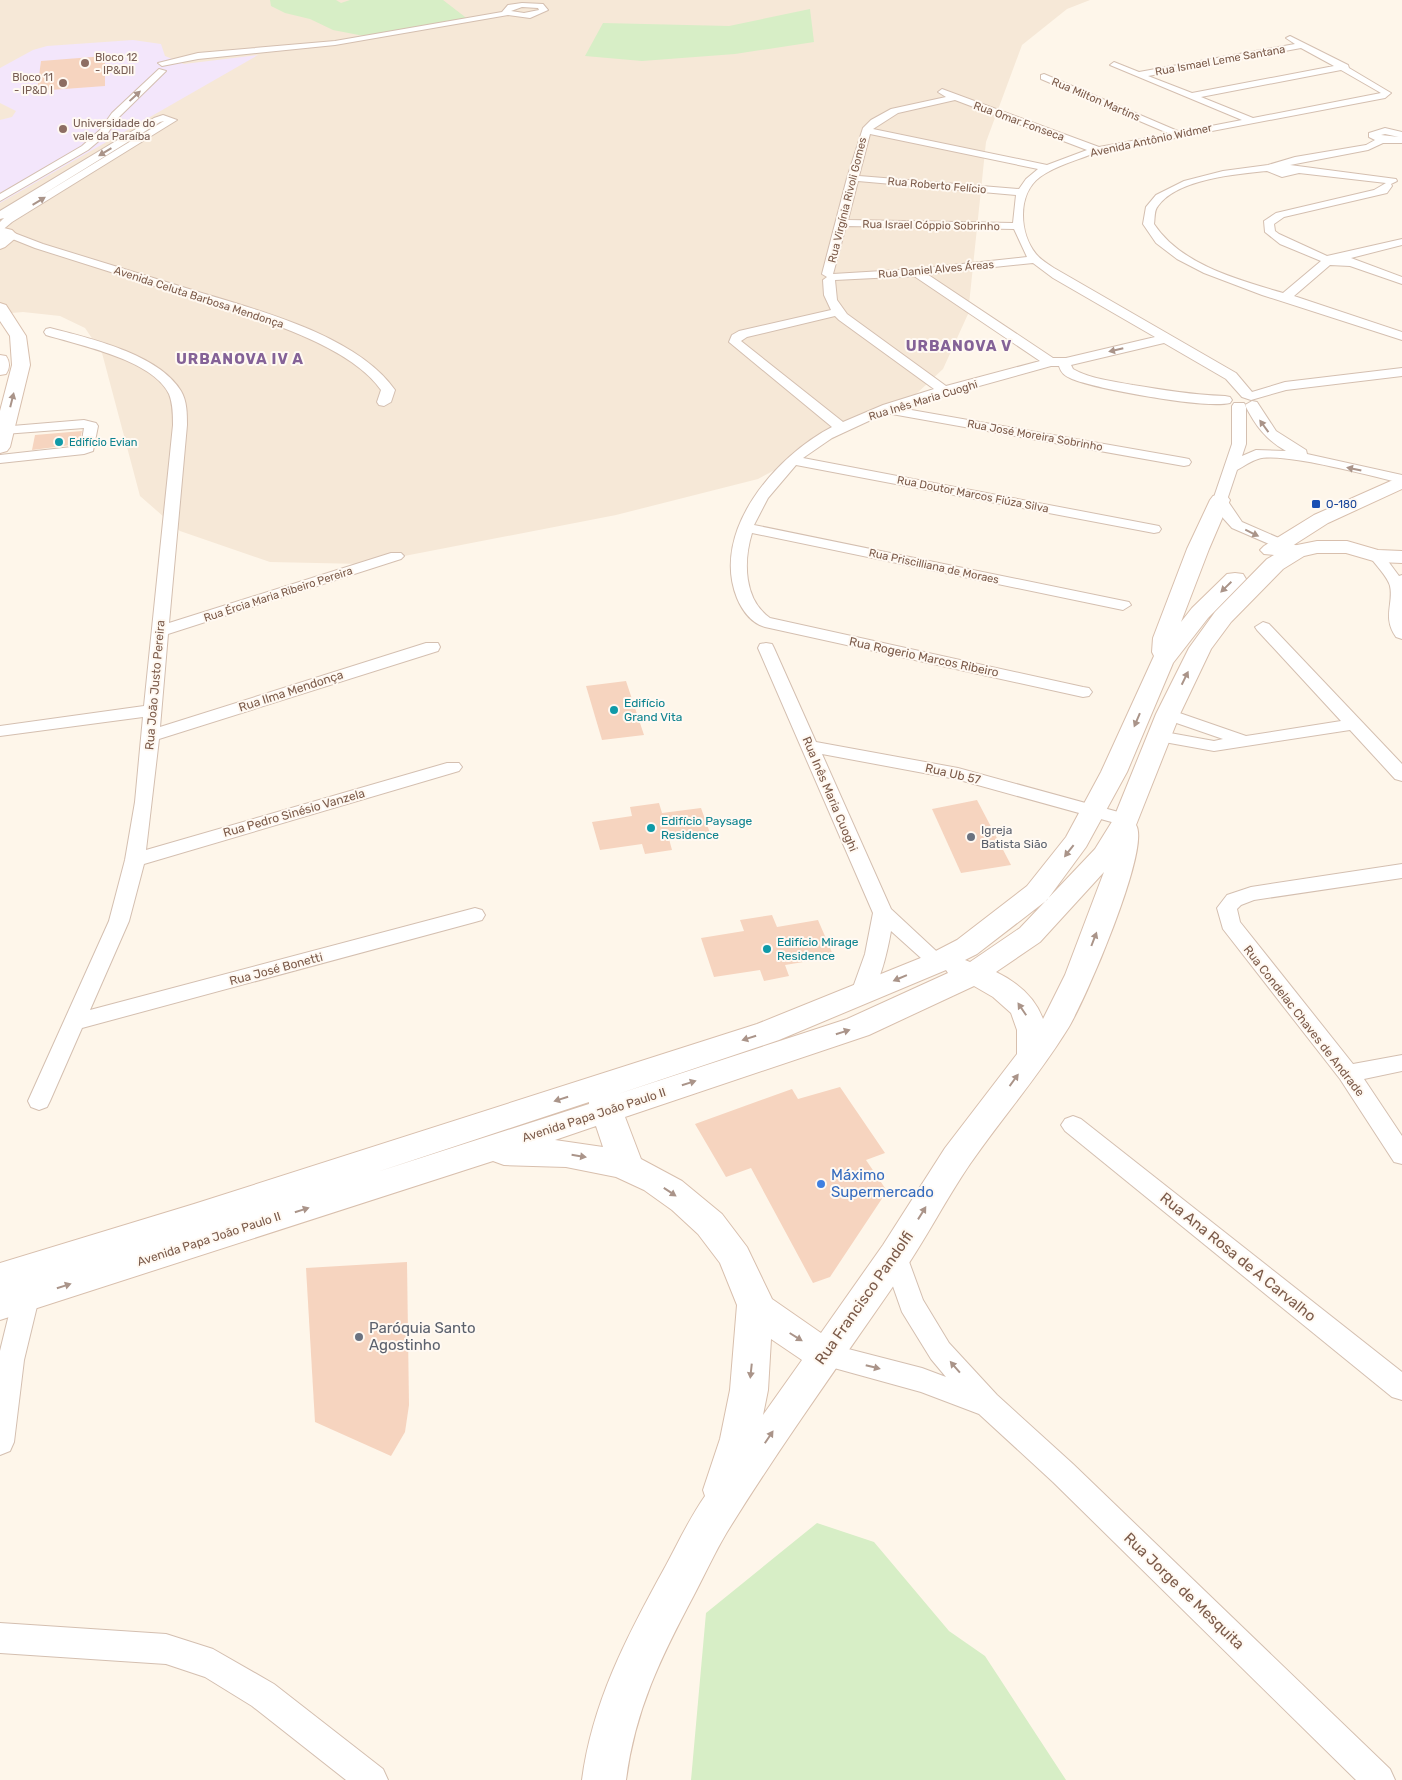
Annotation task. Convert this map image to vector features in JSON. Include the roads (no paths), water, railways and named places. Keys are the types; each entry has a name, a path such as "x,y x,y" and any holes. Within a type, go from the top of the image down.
{"street":[{"path":"502,3 511,7 519,15"},
{"path":"0,198 86,148 104,132 114,115 157,67 205,55 335,43 511,7 540,6 544,10 536,14 519,15 336,46 210,58 174,65 172,68 157,67"},
{"name":"Avenida Antônio Widmer","path":"1022,192 1024,187 1048,168 1097,150 1176,133 1385,95 1387,93 1345,67 1290,38"},
{"name":"Rua Ismael Leme Santana","path":"1138,74 1303,45"},
{"path":"1114,65 1251,120"},
{"path":"1192,96 1345,67"},
{"name":"Rua Milton Martins","path":"1044,77 1176,133"},
{"path":"0,188 77,144 93,130 108,109 134,83"},
{"name":"Rua Omar Fonseca","path":"941,91 953,98 1097,150"},
{"name":"Rua Virgínia Rivoli Gomes","path":"838,312 828,292 852,178 866,130 874,122 886,115 953,98"},
{"path":"0,216 157,120 163,118 172,120 8,220 2,236"},
{"path":"866,130 1048,168"},
{"path":"1400,140 1390,132 1373,133 1374,136 1380,139 1378,143 1295,160 1275,169 1214,181 1184,190 1169,199 1161,207 1157,215 1157,224 1168,241 1183,253 1218,269 1295,299 1402,336"},
{"path":"1293,170 1302,162 1315,158 1387,145 1400,140"},
{"path":"1275,169 1293,170 1394,186"},
{"name":"Rua Roberto Felício","path":"852,178 1022,192"},
{"path":"1394,186 1376,193 1280,215 1268,223 1270,232 1276,238 1402,282"},
{"path":"1022,192 1017,205 1020,234 1035,259 1164,339 1231,376 1261,424 1271,435 1280,443 1312,458"},
{"name":"Rua Israel Cóppio Sobrinho","path":"842,223 1019,226"},
{"name":"Avenida Celuta Barbosa Mendonça","path":"2,236 264,316 294,328 334,348 373,373 388,390 384,402"},
{"path":"1295,299 1336,260 1402,242"},
{"name":"Rua Daniel Alves Áreas","path":"831,277 916,272 1035,259"},
{"path":"916,272 1050,362"},
{"path":"0,308 18,336 21,365 2,439 84,424 91,426 88,448 84,450 0,459"},
{"path":"841,427 735,342 736,338 743,334 838,312 945,391"},
{"name":"Rua João Justo Pereira","path":"39,1101 76,1022 119,921 135,860 144,802 180,425 177,398 168,382 144,365 50,332"},
{"name":"Rua Inês Maria Cuoghi","path":"765,622 754,615 742,591 739,569 744,527 764,492 793,460 841,427 886,409 1050,362 1065,363 1164,339"},
{"path":"1065,363 1067,371 1076,376"},
{"path":"0,366 21,365"},
{"name":"Rua Inês Maria Cuoghi","path":"1012,374 1076,376 1192,399 1228,397 1247,400 1285,386 1402,372"},
{"path":"1228,397 1231,376"},
{"path":"1162,662 1164,638 1232,467 1247,400"},
{"name":"Rua José Moreira Sobrinho","path":"886,409 1184,462"},
{"path":"1232,467 1256,454 1312,458 1402,480"},
{"name":"Rua Doutor Marcos Fiúza Silva","path":"793,460 1154,529"},
{"path":"1162,662 1200,612 1234,580 1287,548 1321,518 1402,480"},
{"path":"1220,500 1230,518 1237,525 1287,548 1347,547"},
{"path":"1321,518 1327,530 1338,542 1347,547 1377,556 1402,557"},
{"name":"Rua Priscilliana de Moraes","path":"744,527 1123,605"},
{"path":"1126,820 1168,714 1200,648 1223,617 1275,564 1287,548"},
{"name":"Rua Ércia Maria Ribeiro Pereira","path":"160,631 396,556"},
{"path":"1377,556 1400,583 1399,614 1402,634"},
{"name":"Rua Rogerio Marcos Ribeiro","path":"765,622 1083,692"},
{"path":"1263,627 1402,775"},
{"name":"Rua Ilma Mendonça","path":"150,736 432,647"},
{"name":"Rua Inês Maria Cuoghi","path":"766,648 883,914 938,962"},
{"name":"Avenida Papa João Paulo II","path":"13,1301 478,1153 604,1098 938,962 967,947 1037,893 1077,841 1114,772 1162,662"},
{"path":"0,730 153,710"},
{"path":"1168,714 1242,740"},
{"path":"1159,736 1214,746 1242,740 1355,724"},
{"name":"Rua Ub 57","path":"810,746 958,774 1126,820"},
{"name":"Rua Pedro Sinésio Vanzela","path":"135,860 453,767"},
{"name":"Avenida Papa João Paulo II","path":"0,1278 194,1218 604,1098 858,1027 973,974 1030,935 1104,855 1126,820"},
{"name":"Rua Francisco Pandolfi","path":"604,1780 608,1749 623,1696 654,1628 712,1520 895,1255 957,1157 1056,1024 1080,975 1110,896 1125,847 1126,820"},
{"name":"Rua Condelac Chaves de Andrade","path":"1402,871 1251,894 1234,900 1227,908 1230,924 1348,1073 1402,1156"},
{"name":"Rua Inês Maria Cuoghi","path":"862,994 873,968 880,942 883,914"},
{"name":"Rua José Bonetti","path":"76,1022 475,915"},
{"path":"938,962 973,974 1002,987 1023,1007 1031,1027 1032,1055"},
{"path":"1348,1073 1402,1063"},
{"path":"604,1098 616,1139 628,1167"},
{"name":"Rua Ana Rosa de A Carvalho","path":"1073,1125 1402,1388"},
{"path":"478,1153 533,1152 580,1156 628,1167 701,1213 730,1249 747,1282 755,1305 747,1398 739,1439 712,1520"},
{"name":"Rua Jorge de Mesquita","path":"895,1255 912,1304 940,1350 987,1404 1063,1473 1379,1780"},
{"path":"0,1442 5,1365 13,1301"},
{"path":"755,1305 786,1330 825,1355"},
{"name":"Rua Jorge de Mesquita","path":"825,1355 922,1380 987,1404"},
{"path":"0,1638 166,1649 213,1664 263,1695 372,1780"}],"place":[{"name":"Bloco 12 - IP&DII","path":"85,63"},
{"name":"Bloco 11 - IP&D I","path":"63,83"},
{"name":"Universidade do vale da Paraíba","path":"63,129"},
{"name":"Edifício Evian","path":"59,442"},
{"name":"O-180","path":"1316,504"},
{"name":"Edifício Grand Vita","path":"614,710"},
{"name":"Edifício Paysage Residence","path":"651,828"},
{"name":"Igreja Batista Sião","path":"971,837"},
{"name":"Edifício Mirage Residence","path":"767,949"},
{"name":"Máximo Supermercado","path":"821,1184"},
{"name":"Paróquia Santo Agostinho","path":"359,1337"}],"district":[{"name":"URBANOVA V","path":"959,346"},
{"name":"URBANOVA IV A","path":"240,359"}]}
